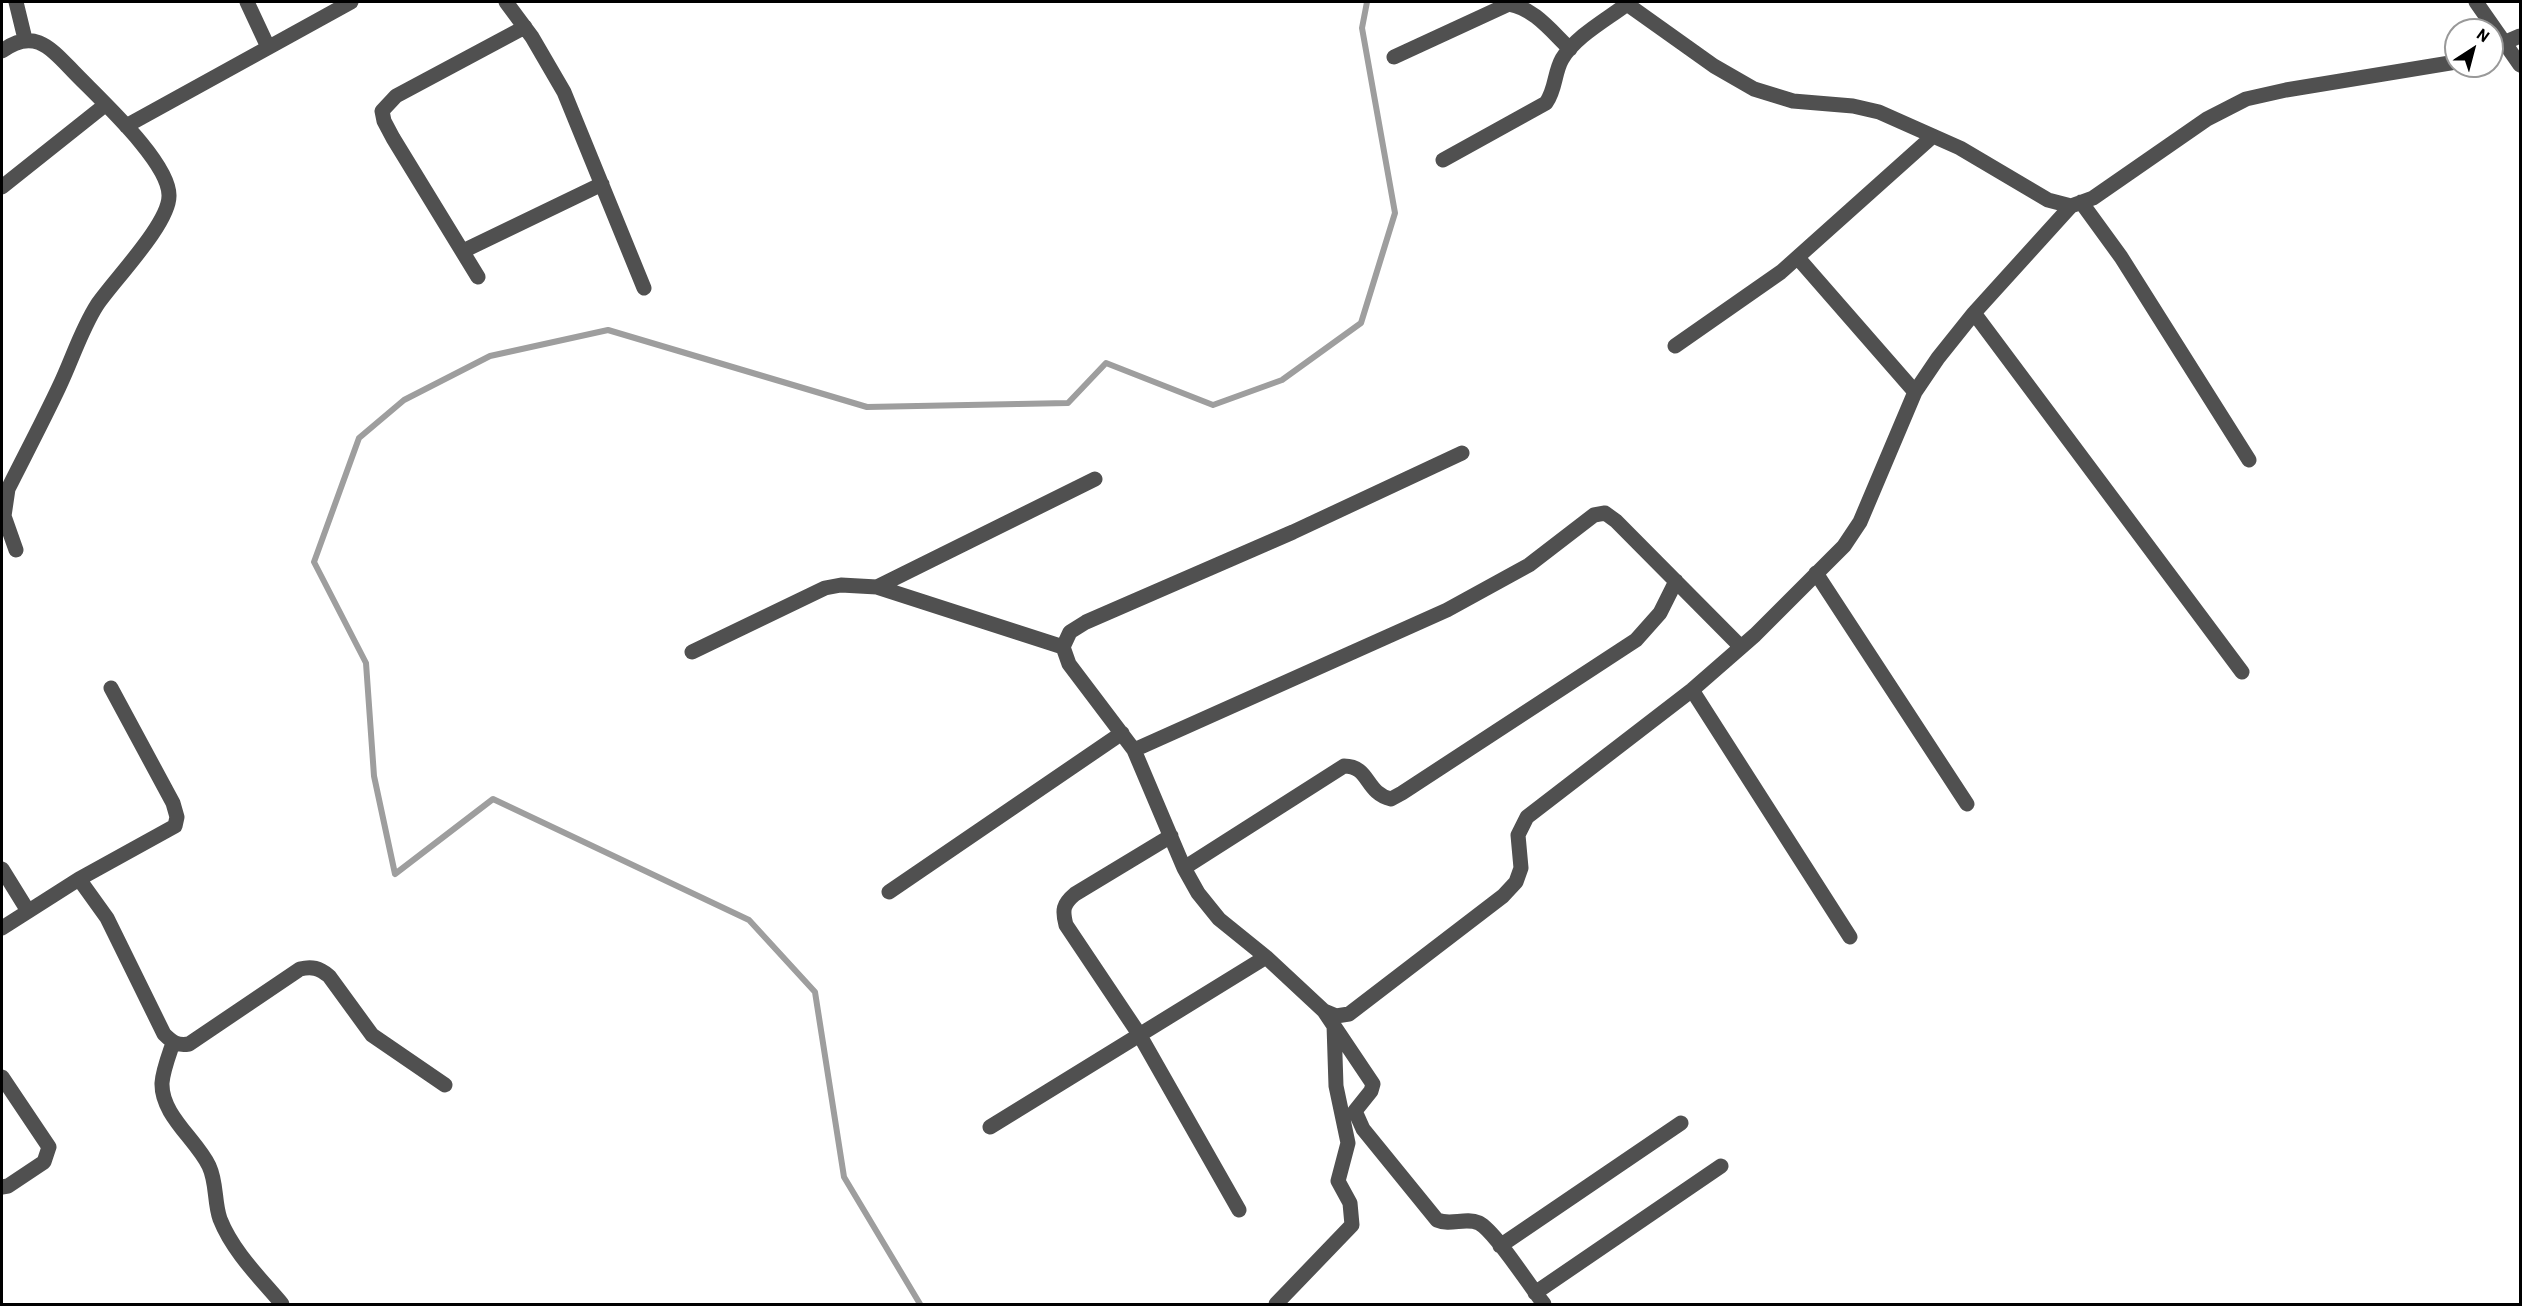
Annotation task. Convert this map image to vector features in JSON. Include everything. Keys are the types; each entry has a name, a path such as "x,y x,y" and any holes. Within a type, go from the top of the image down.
{"street":[{"path":"16,2 25,39"},
{"path":"247,2 268,47"},
{"path":"126,126 268,47 324,8 351,2"},
{"path":"506,2 525,27 564,92 644,288"},
{"path":"2476,2 2484,18"},
{"path":"1443,160 1546,103 1554,92 1563,59 1570,49 1625,3 1714,66 1754,89 1793,101 1853,106 1879,112 1960,148 2048,200 2076,204 2093,198 2207,119 2246,99 2286,90 2444,64"},
{"path":"1394,57 1509,4 1520,6 1532,13 1570,49"},
{"path":"478,277 393,138 384,121 382,111 396,96 525,27"},
{"path":"2504,43 2520,36"},
{"path":"2,51 25,39 41,42 60,57 146,147 165,177 170,195 165,211 98,305 8,489 4,516 15,550"},
{"path":"2504,51 2520,65"},
{"path":"2,187 105,105"},
{"path":"1675,346 1753,293 1798,258 1933,136"},
{"path":"463,251 602,184"},
{"path":"1324,1011 1336,1016 1349,1014 1503,896 1516,882 1521,868 1518,835 1527,817 1692,690 1741,647 1844,546 1860,522 1915,392 1938,358 1974,314 2076,204"},
{"path":"2076,204 2121,257 2249,460"},
{"path":"1798,258 1915,392"},
{"path":"1974,314 2242,672"},
{"path":"1462,453 1293,532 1086,622 1070,632 1063,647 1069,664 1134,750 1184,868 1198,893 1219,919 1266,957 1324,1011 1373,1084 1371,1092 1355,1112 1363,1129 1437,1220 1445,1223 1470,1221 1479,1224 1500,1246 1539,1299 1721,1166"},
{"path":"877,587 1095,479"},
{"path":"1134,750 1447,610 1529,565 1594,515 1605,513 1616,521 1741,647"},
{"path":"1816,573 1967,804"},
{"path":"1184,868 1344,766 1354,766 1364,774 1371,789 1379,796 1390,799 1402,793 1628,646 1650,626 1676,581"},
{"path":"692,652 825,588 841,585 877,587 1063,647"},
{"path":"2,928 80,879 175,826 177,817 173,803 111,688"},
{"path":"1692,690 1850,937"},
{"path":"889,892 1122,733"},
{"path":"1171,836 1075,894 1066,902 1062,911 1066,925 1139,1034 1239,1210"},
{"path":"2,869 28,911"},
{"path":"80,879 107,918 164,1034 172,1042 180,1045 189,1044 300,969 310,967 319,969 329,976 372,1035 445,1085"},
{"path":"990,1127 1266,957"},
{"path":"1276,1305 1352,1225 1350,1203 1338,1181 1348,1143 1336,1086 1334,1025"},
{"path":"172,1042 162,1082 170,1109 212,1173 219,1217 225,1229 251,1268 282,1305"},
{"path":"2,1077 49,1147 44,1162 8,1186 2,1187"},
{"path":"1500,1246 1681,1124"}],"waterway":[{"path":"920,1304 844,1177 815,992 749,920 493,799 395,874 374,776 366,663 314,562 359,438 404,400 490,356 608,330 867,407 1068,403 1106,363 1213,405 1282,380 1361,323 1395,213 1362,28 1367,2"}]}
